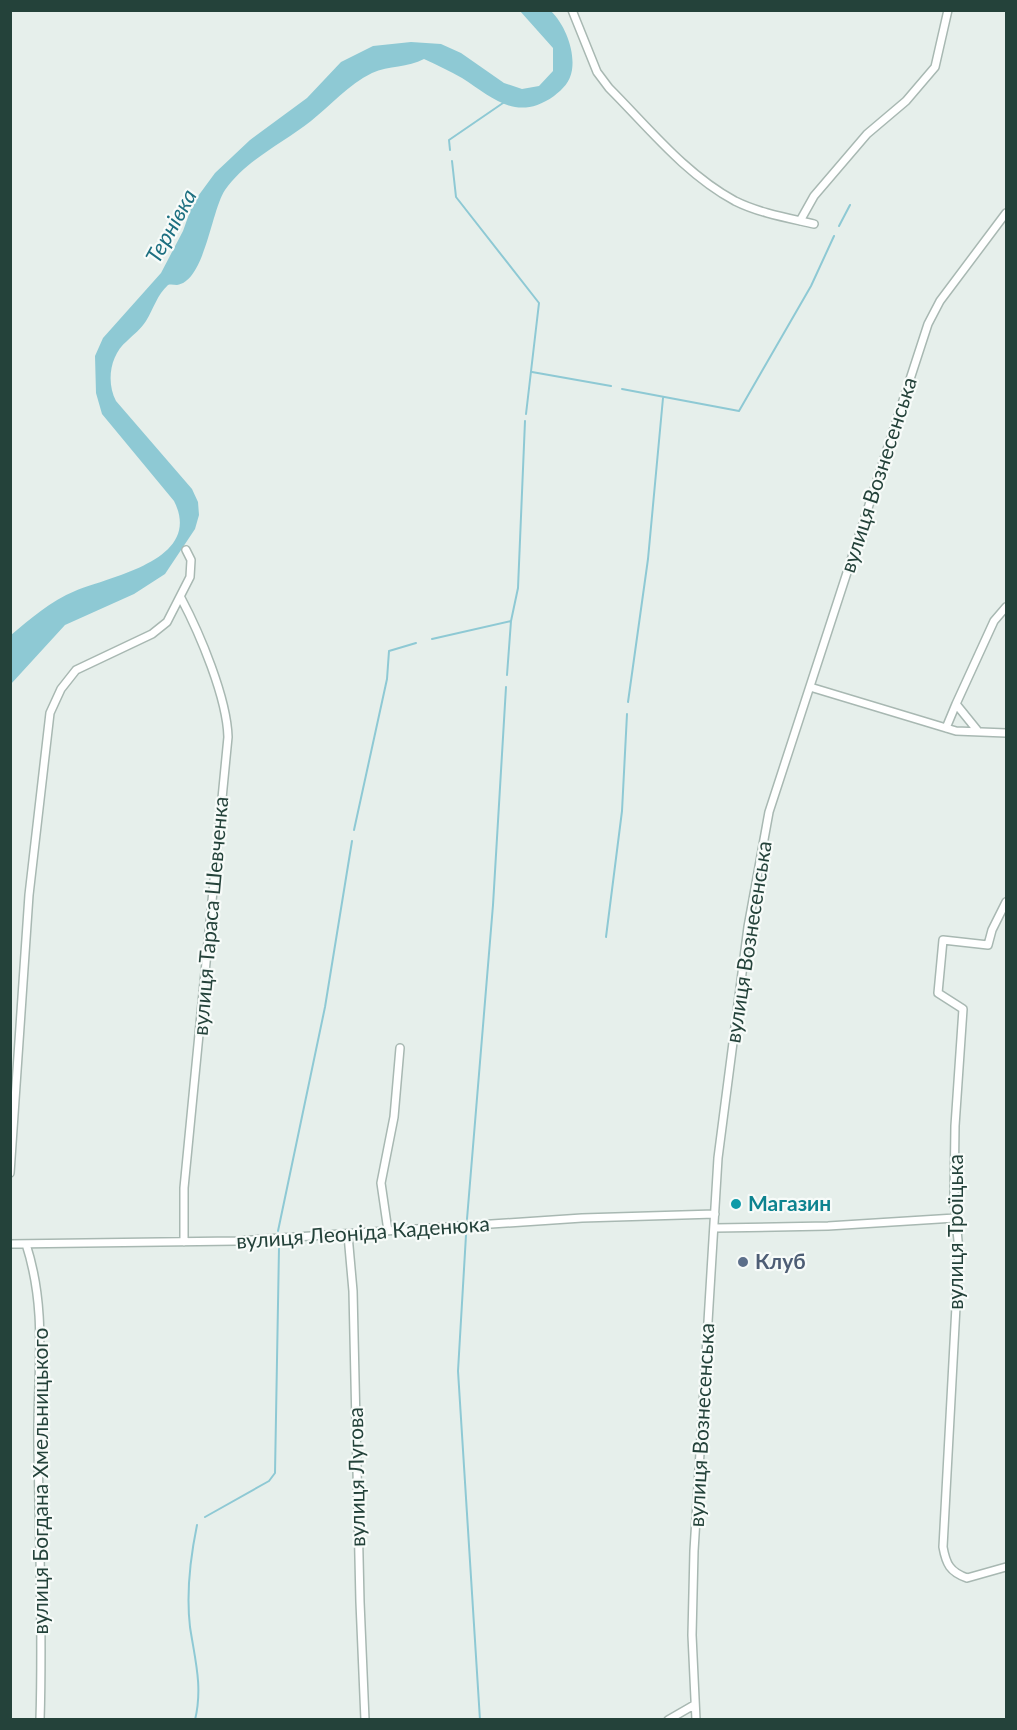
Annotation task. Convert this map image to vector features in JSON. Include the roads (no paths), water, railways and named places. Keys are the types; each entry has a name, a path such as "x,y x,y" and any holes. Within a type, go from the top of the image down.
{"street":[{"path":"572,10 597,72 617,96 693,172 746,206 814,224"},
{"path":"800,221 814,196 867,134 906,101 931,75 935,67 948,10"},
{"name":"вулиця Вознесенська","path":"696,1719 692,1635 694,1551 718,1158 748,927 762,850 770,812 928,324 940,301 1006,213"},
{"path":"10,1173 29,895 50,713 56,699 76,670 152,634 167,622 181,598 191,571 191,560 186,550"},
{"name":"вулиця Тараса Шевченка","path":"181,598 225,708 228,738 184,1188 184,1242"},
{"path":"946,728 994,621 1006,607"},
{"path":"810,687 956,731 977,730 1006,733"},
{"path":"956,704 977,730"},
{"name":"вулиця Троїцька","path":"1006,902 992,930 988,945 943,940 939,993 963,1009 957,1066 955,1218 959,1251 943,1547 945,1562 951,1570 967,1578 1006,1567"},
{"path":"388,1231 381,1183 394,1117 400,1048"},
{"name":"вулиця Леоніда Каденюка","path":"10,1244 184,1242 348,1235 582,1218 716,1214"},
{"path":"715,1228 828,1226 955,1218"},
{"name":"вулиця Лугова","path":"348,1235 353,1291 365,1719"},
{"name":"вулиця Богдана Хмельницького","path":"26,1244 33,1265 42,1318 38,1412 40,1719"},
{"path":"668,1719 694,1705"}],"water":[{"path":"520,11 551,11 561,23 568,38 573,62 571,74 566,85 554,96 540,104 528,107 505,104 457,75 424,59 412,64 378,70 355,83 311,121 254,161 225,190 201,259 194,271 187,281 177,285 168,285 164,289 144,324 121,347 111,369 111,386 116,401 192,489 198,502 199,515 195,529 165,574 134,594 65,625 11,684 11,635 66,595 149,562 165,551 176,538 180,521 174,501 102,414 96,393 95,356 103,338 161,273 183,231 193,203 215,173 250,140 307,98 341,62 373,46 411,42 441,44 461,53 504,83 522,89 539,86 553,71 553,48"}],"waterway":[{"path":"450,150 449,140 503,103"},
{"path":"452,161 456,197 539,303 526,414"},
{"path":"839,226 850,205"},
{"path":"622,389 739,411 811,286 834,236"},
{"path":"532,372 611,386"},
{"path":"628,702 648,559 663,398"},
{"path":"507,675 511,621 518,588 525,421"},
{"path":"432,639 511,621"},
{"path":"354,830 387,679 389,651 416,643"},
{"path":"467,1219 493,905 506,687"},
{"path":"606,937 622,811 627,714"},
{"path":"278,1231 325,1007 352,841"},
{"path":"466,1235 458,1371 480,1720"},
{"path":"205,1517 269,1481 275,1473 279,1248"},
{"path":"195,1720 198,1685 188,1602 197,1525"}],"place":[{"name":"Магазин","path":"736,1204"},
{"name":"Клуб","path":"743,1262"}],"water label":[{"name":"Тернівка","path":"171,226"}]}
